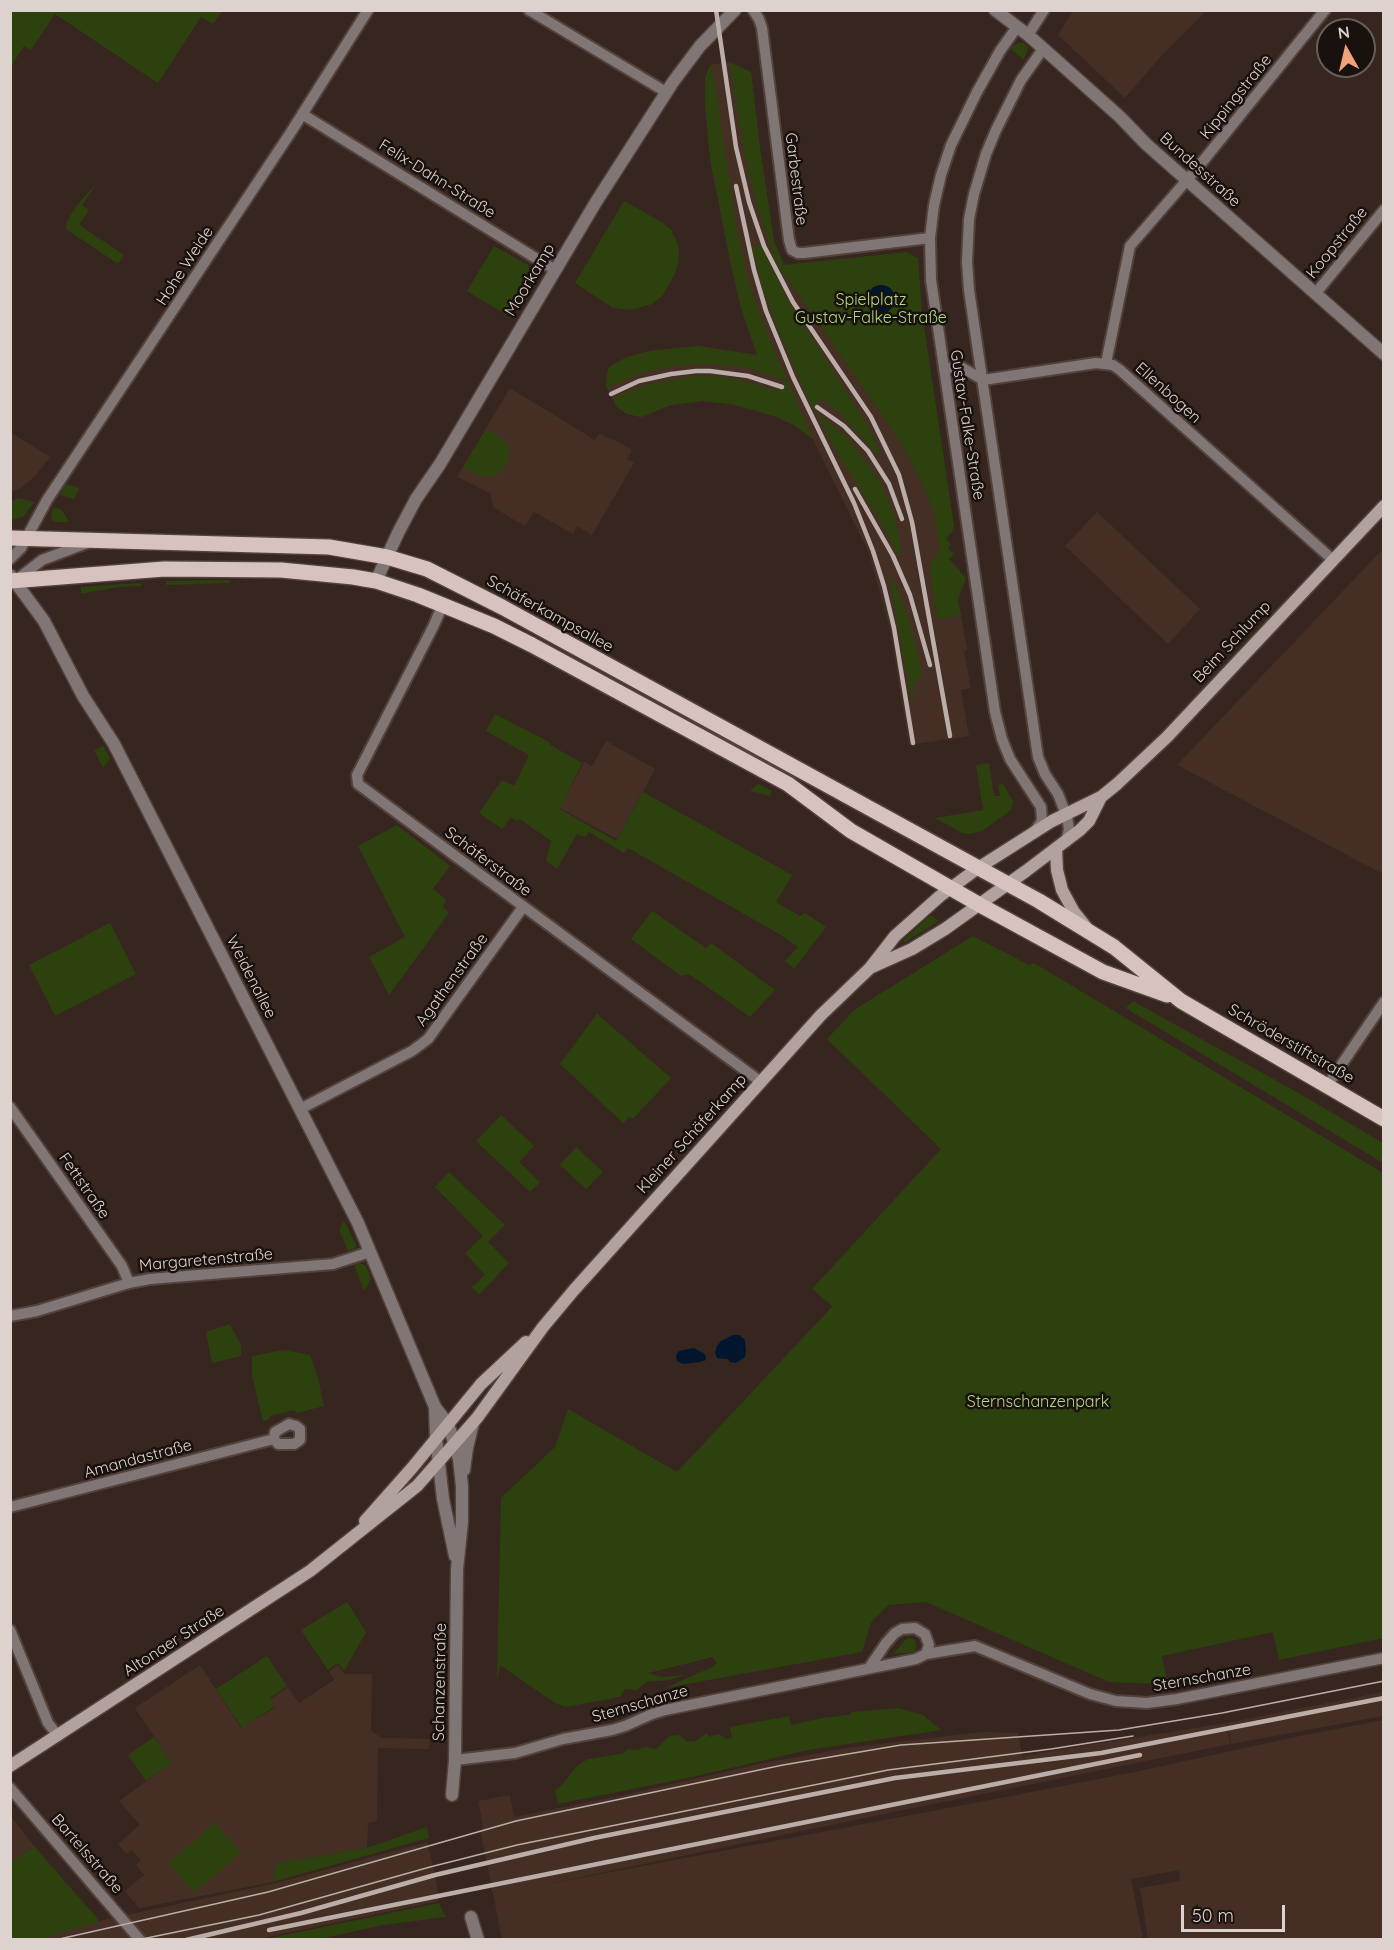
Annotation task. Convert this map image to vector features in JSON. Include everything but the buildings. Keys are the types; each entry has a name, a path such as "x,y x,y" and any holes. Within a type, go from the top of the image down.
{"main road":[{"name":"Beim Schlump","path":"951,888 1034,832 1066,813 1101,797 1154,749 1383,506"},
{"name":"Schäferkampsallee","path":"10,538 329,547 387,556 427,569 502,607 1009,884"},
{"path":"12,581 121,571 225,568 312,572 376,581 443,604 532,645 788,784 851,831 980,905"},
{"name":"Beim Schlump","path":"980,905 1061,845 1089,821 1101,797"},
{"path":"1061,845 1057,870 1062,890 1074,912 1090,932"},
{"name":"Schröderstiftstraße","path":"1009,884 1114,947 1181,1001 1383,1119"},
{"name":"Kleiner Schäferkamp","path":"439,1463 473,1423 543,1327 683,1168 821,1015 870,968 895,936 951,888"},
{"name":"Kleiner Schäferkamp","path":"870,968 912,949 980,905"},
{"name":"Schröderstiftstraße","path":"980,905 1103,972 1181,1001"},
{"name":"Kleiner Schäferkamp","path":"448,1424 497,1368 543,1327"},
{"name":"Altonaer Straße","path":"351,1538 448,1424"},
{"name":"Altonaer Straße","path":"10,1766 310,1572 402,1499 439,1463"}],"street":[{"name":"Hohe Weide","path":"10,559 21,548 47,500 368,10"},
{"path":"529,10 666,92"},
{"name":"Moorkamp","path":"376,581 416,499 440,464 555,270 666,92 700,46 735,10"},
{"name":"Garbestraße","path":"753,10 760,22 792,250 804,253 930,238"},
{"name":"Bundesstraße","path":"995,10 1028,35 1120,117 1187,181 1383,354"},
{"path":"1028,35 1044,10"},
{"name":"Kippingstraße","path":"1106,363 1130,246 1187,181 1324,10"},
{"name":"Gustav-Falke-Straße","path":"1017,27 983,82 951,145 938,185 930,238 931,280 995,712 1010,759 1041,807 1042,821 1034,832"},
{"name":"Gustav-Falke-Straße","path":"1043,49 1021,81 986,154 969,219 967,262 969,290 1038,757 1045,774 1058,794 1069,825 1061,845"},
{"name":"Felix-Dahn-Straße","path":"302,114 555,270"},
{"name":"Koopstraße","path":"1314,294 1383,210"},
{"path":"944,369 961,367 983,380 1106,363"},
{"name":"Ellenbogen","path":"1106,363 1120,370 1333,560"},
{"path":"12,581 42,560 93,541"},
{"name":"Weidenallee","path":"12,581 44,621 83,696 108,733 358,1223 435,1407 448,1424 455,1445"},
{"name":"Schäferstraße","path":"443,604 357,775 358,784 761,1082"},
{"name":"Agathenstraße","path":"300,1109 412,1051 428,1039 523,908"},
{"path":"1327,1086 1383,1002"},
{"name":"Fettstraße","path":"10,1107 122,1266 129,1283"},
{"name":"Margaretenstraße","path":"10,1316 37,1311 129,1283 150,1279 333,1264 370,1252"},
{"name":"Weidenallee","path":"435,1407 436,1438"},
{"path":"462,1486 473,1423"},
{"name":"Schanzenstraße","path":"436,1438 447,1523 458,1569"},
{"name":"Amandastraße","path":"10,1508 274,1439"},
{"name":"Schanzenstraße","path":"452,1795 455,1760 458,1569 462,1522 462,1486 455,1445"},
{"path":"869,1668 886,1643 902,1629 915,1628 925,1634 929,1645 926,1654"},
{"path":"10,1630 48,1723 58,1736"},
{"name":"Sternschanze","path":"455,1760 515,1753 563,1739 626,1726 652,1713 916,1659 926,1654 975,1646 1090,1694 1116,1701 1147,1703 1383,1658"},
{"name":"Bartelsstraße","path":"10,1788 140,1940"},
{"path":"471,1917 478,1940"}],"shaded area":[{"path":"1073,11 1206,11 1163,54 1125,98 1058,35"},
{"path":"729,62 751,72 774,241 792,285 897,437 923,485 933,511 941,548 929,567 937,617 939,619 961,615 967,649 964,651 971,688 961,690 969,736 909,745 890,629 869,553 813,439 794,425 774,416 731,404 703,401 671,405 641,417 627,414 617,407 606,386 609,367 627,357 650,351 698,346 757,355 741,308 710,159 705,78 710,65"},
{"path":"510,388 595,440 599,434 632,450 627,459 634,463 592,535 577,526 573,534 534,512 525,526 493,507 490,493 457,477"},
{"path":"10,432 50,457 35,476 11,493"},
{"path":"1097,512 1200,609 1168,644 1065,546"},
{"path":"1383,549 1383,874 1177,765"},
{"path":"606,741 655,769 617,839 560,808 584,762 592,766"},
{"path":"200,1665 241,1728 276,1707 271,1699 288,1687 299,1703 334,1680 329,1671 338,1665 344,1674 372,1674 371,1731 382,1738 430,1739 429,1749 378,1748 377,1821 368,1823 367,1848 276,1863 273,1882 139,1908 125,1891 144,1875 136,1865 141,1860 132,1850 126,1854 118,1844 140,1825 119,1801 172,1763 135,1708"},
{"path":"1383,1692 1383,1716 1231,1744 1227,1723"},
{"path":"1383,1720 1383,1939 1148,1939 1140,1888 1180,1881 1179,1870 1131,1879 1143,1939 502,1939 481,1834 483,1824 478,1801 510,1795 514,1817 759,1764 853,1747 983,1732 1018,1733 1022,1756 1226,1723 1230,1744 538,1886 1135,1772"},
{"path":"10,1815 34,1846 11,1862 10,1862"},
{"path":"427,1842 439,1901 258,1939 33,1940 99,1921 280,1882"}],"green space":[{"path":"10,11 222,11 213,24 201,17 158,83 55,14 31,50 24,46 11,66"},
{"path":"1018,43 1024,43 1028,47 1024,60 1010,48"},
{"name":"Spielplatz Gustav-Falke-Straße","path":"729,62 751,72 774,241 784,265 907,252 918,258 922,313 954,526 946,539 951,544 948,548 954,554 949,559 966,578 958,600 961,615 938,619 937,617 929,567 940,548 933,511 923,485 897,437 783,275 772,251 747,167"},
{"path":"712,65 737,231 749,283 771,343 813,439 794,425 774,416 731,404 703,401 671,405 641,417 627,414 617,407 612,398 650,384 696,376 725,377 779,391 785,380 747,368 711,364 676,366 644,372 607,388 606,386 609,367 627,357 650,351 698,346 757,355 741,308 710,159 705,78"},
{"path":"97,183 82,205 89,210 79,225 124,255 118,264 66,229 67,221 77,205"},
{"path":"624,201 671,230 679,251 674,276 662,296 652,304 631,310 613,308 575,283"},
{"path":"761,245 787,299 868,426 880,452 877,455 837,410 820,399 813,410 764,293 752,247"},
{"path":"494,246 528,265 530,277 507,315 467,291"},
{"path":"816,412 848,438 880,481 894,514 902,554 898,555 880,521 836,451"},
{"path":"486,429 502,438 507,444 509,455 501,471 494,476 483,477 463,468"},
{"path":"66,484 79,488 74,499 60,495"},
{"path":"18,498 34,502 23,517 11,520 11,502"},
{"path":"53,507 62,510 69,522 52,520"},
{"path":"889,577 897,587 903,604 923,675 913,686 914,698 911,699"},
{"path":"229,580 230,583 166,585 166,581"},
{"path":"141,583 141,586 118,587 81,594 81,587"},
{"path":"495,714 551,743 550,745 582,763 560,809 616,841 643,792 792,875 776,902 800,916 805,913 826,927 794,969 785,961 798,947 781,935 628,848 624,853 589,832 585,837 577,834 557,869 546,861 551,841 520,819 517,821 511,817 502,829 479,813 502,780 514,786 529,755 486,731"},
{"path":"103,746 110,758 103,768 94,750"},
{"path":"989,763 994,796 1000,796 998,785 1003,784 1013,801 1011,810 982,831 970,834 962,833 935,818 983,810 976,765"},
{"path":"758,784 772,791 770,796 750,791"},
{"path":"397,825 450,866 433,889 446,900 443,907 449,913 389,995 369,957 405,937 358,846"},
{"path":"652,911 706,948 711,943 775,990 750,1017 689,974 681,976 631,939"},
{"path":"931,915 939,921 905,942 903,940"},
{"path":"110,923 136,974 55,1016 29,965"},
{"name":"Sternschanzenpark","path":"973,936 1029,965 1034,963 1383,1173 1383,1638 1279,1660 1273,1632 1162,1656 1167,1681 1160,1684 1109,1682 926,1602 888,1605 871,1622 862,1652 665,1688 712,1667 717,1663 713,1657 648,1673 662,1677 685,1675 669,1680 646,1682 637,1690 625,1689 620,1697 565,1707 555,1703 500,1665 497,1681 501,1498 555,1447 568,1409 677,1472 828,1311 832,1306 812,1289 941,1149 827,1039 854,1010"},
{"path":"1133,1001 1383,1143 1383,1163 1126,1008"},
{"path":"597,1014 671,1078 633,1119 629,1117 623,1123 560,1064"},
{"path":"501,1115 534,1146 519,1162 540,1182 530,1192 476,1141"},
{"path":"576,1147 603,1172 586,1189 560,1165"},
{"path":"449,1172 505,1225 488,1242 509,1263 479,1295 472,1287 485,1275 465,1253 483,1236 435,1187"},
{"path":"344,1221 356,1245 354,1249 348,1251 339,1230"},
{"path":"360,1263 366,1266 371,1280 364,1291 354,1265"},
{"path":"230,1324 241,1345 241,1356 212,1363 206,1332"},
{"path":"283,1350 310,1355 324,1406 297,1413 294,1410 270,1416 268,1420 263,1421 252,1376 252,1356"},
{"path":"347,1602 366,1632 344,1671 338,1663 328,1670 301,1630"},
{"path":"909,1638 915,1640 914,1652 894,1654 905,1640"},
{"path":"267,1656 287,1686 270,1698 275,1706 242,1728 216,1689"},
{"path":"898,1708 923,1715 941,1730 808,1750 692,1777 558,1804 555,1790 576,1767 588,1759 622,1754 628,1749 637,1750 645,1747 656,1749 670,1736 680,1735 687,1742 696,1741 707,1733 709,1737 719,1734 726,1739 732,1738 730,1727 789,1716 791,1725 848,1715 852,1712"},
{"path":"154,1737 172,1763 146,1781 128,1755"},
{"path":"215,1823 241,1853 194,1893 168,1863"},
{"path":"427,1827 429,1838 273,1882 276,1863 367,1848"},
{"path":"34,1846 99,1922 40,1939 11,1939 11,1862"},
{"path":"439,1903 446,1917 383,1925 320,1939 265,1939"}],"water":[{"path":"881,285 891,289 895,299 891,309 881,313 871,309 867,299 871,289"},
{"path":"733,1335 739,1335 745,1340 745,1357 736,1363 728,1359 717,1358 715,1353 721,1341"},
{"path":"694,1348 705,1354 706,1360 683,1364 677,1361 676,1355 679,1351"}],"tram line":[{"path":"55,1940 268,1892 516,1821 783,1765 901,1745 1119,1730 1222,1713 1384,1681"},
{"path":"137,1940 259,1915 517,1845 888,1770 1133,1736"}],"railway":[{"path":"716,10 736,147 749,202 764,246 793,302 871,417 899,475 912,522 950,736"},
{"path":"736,186 754,270 766,311 793,377 854,503 873,551 894,628 913,743"},
{"path":"611,394 639,381 696,371 748,376 782,387"},
{"path":"817,407 844,426 868,451 889,484 902,519"},
{"path":"855,489 893,556 910,595 930,665"},
{"path":"186,1940 301,1913 435,1875 594,1838 895,1778 1101,1753 1384,1698"},
{"path":"269,1930 1140,1755"}]}
